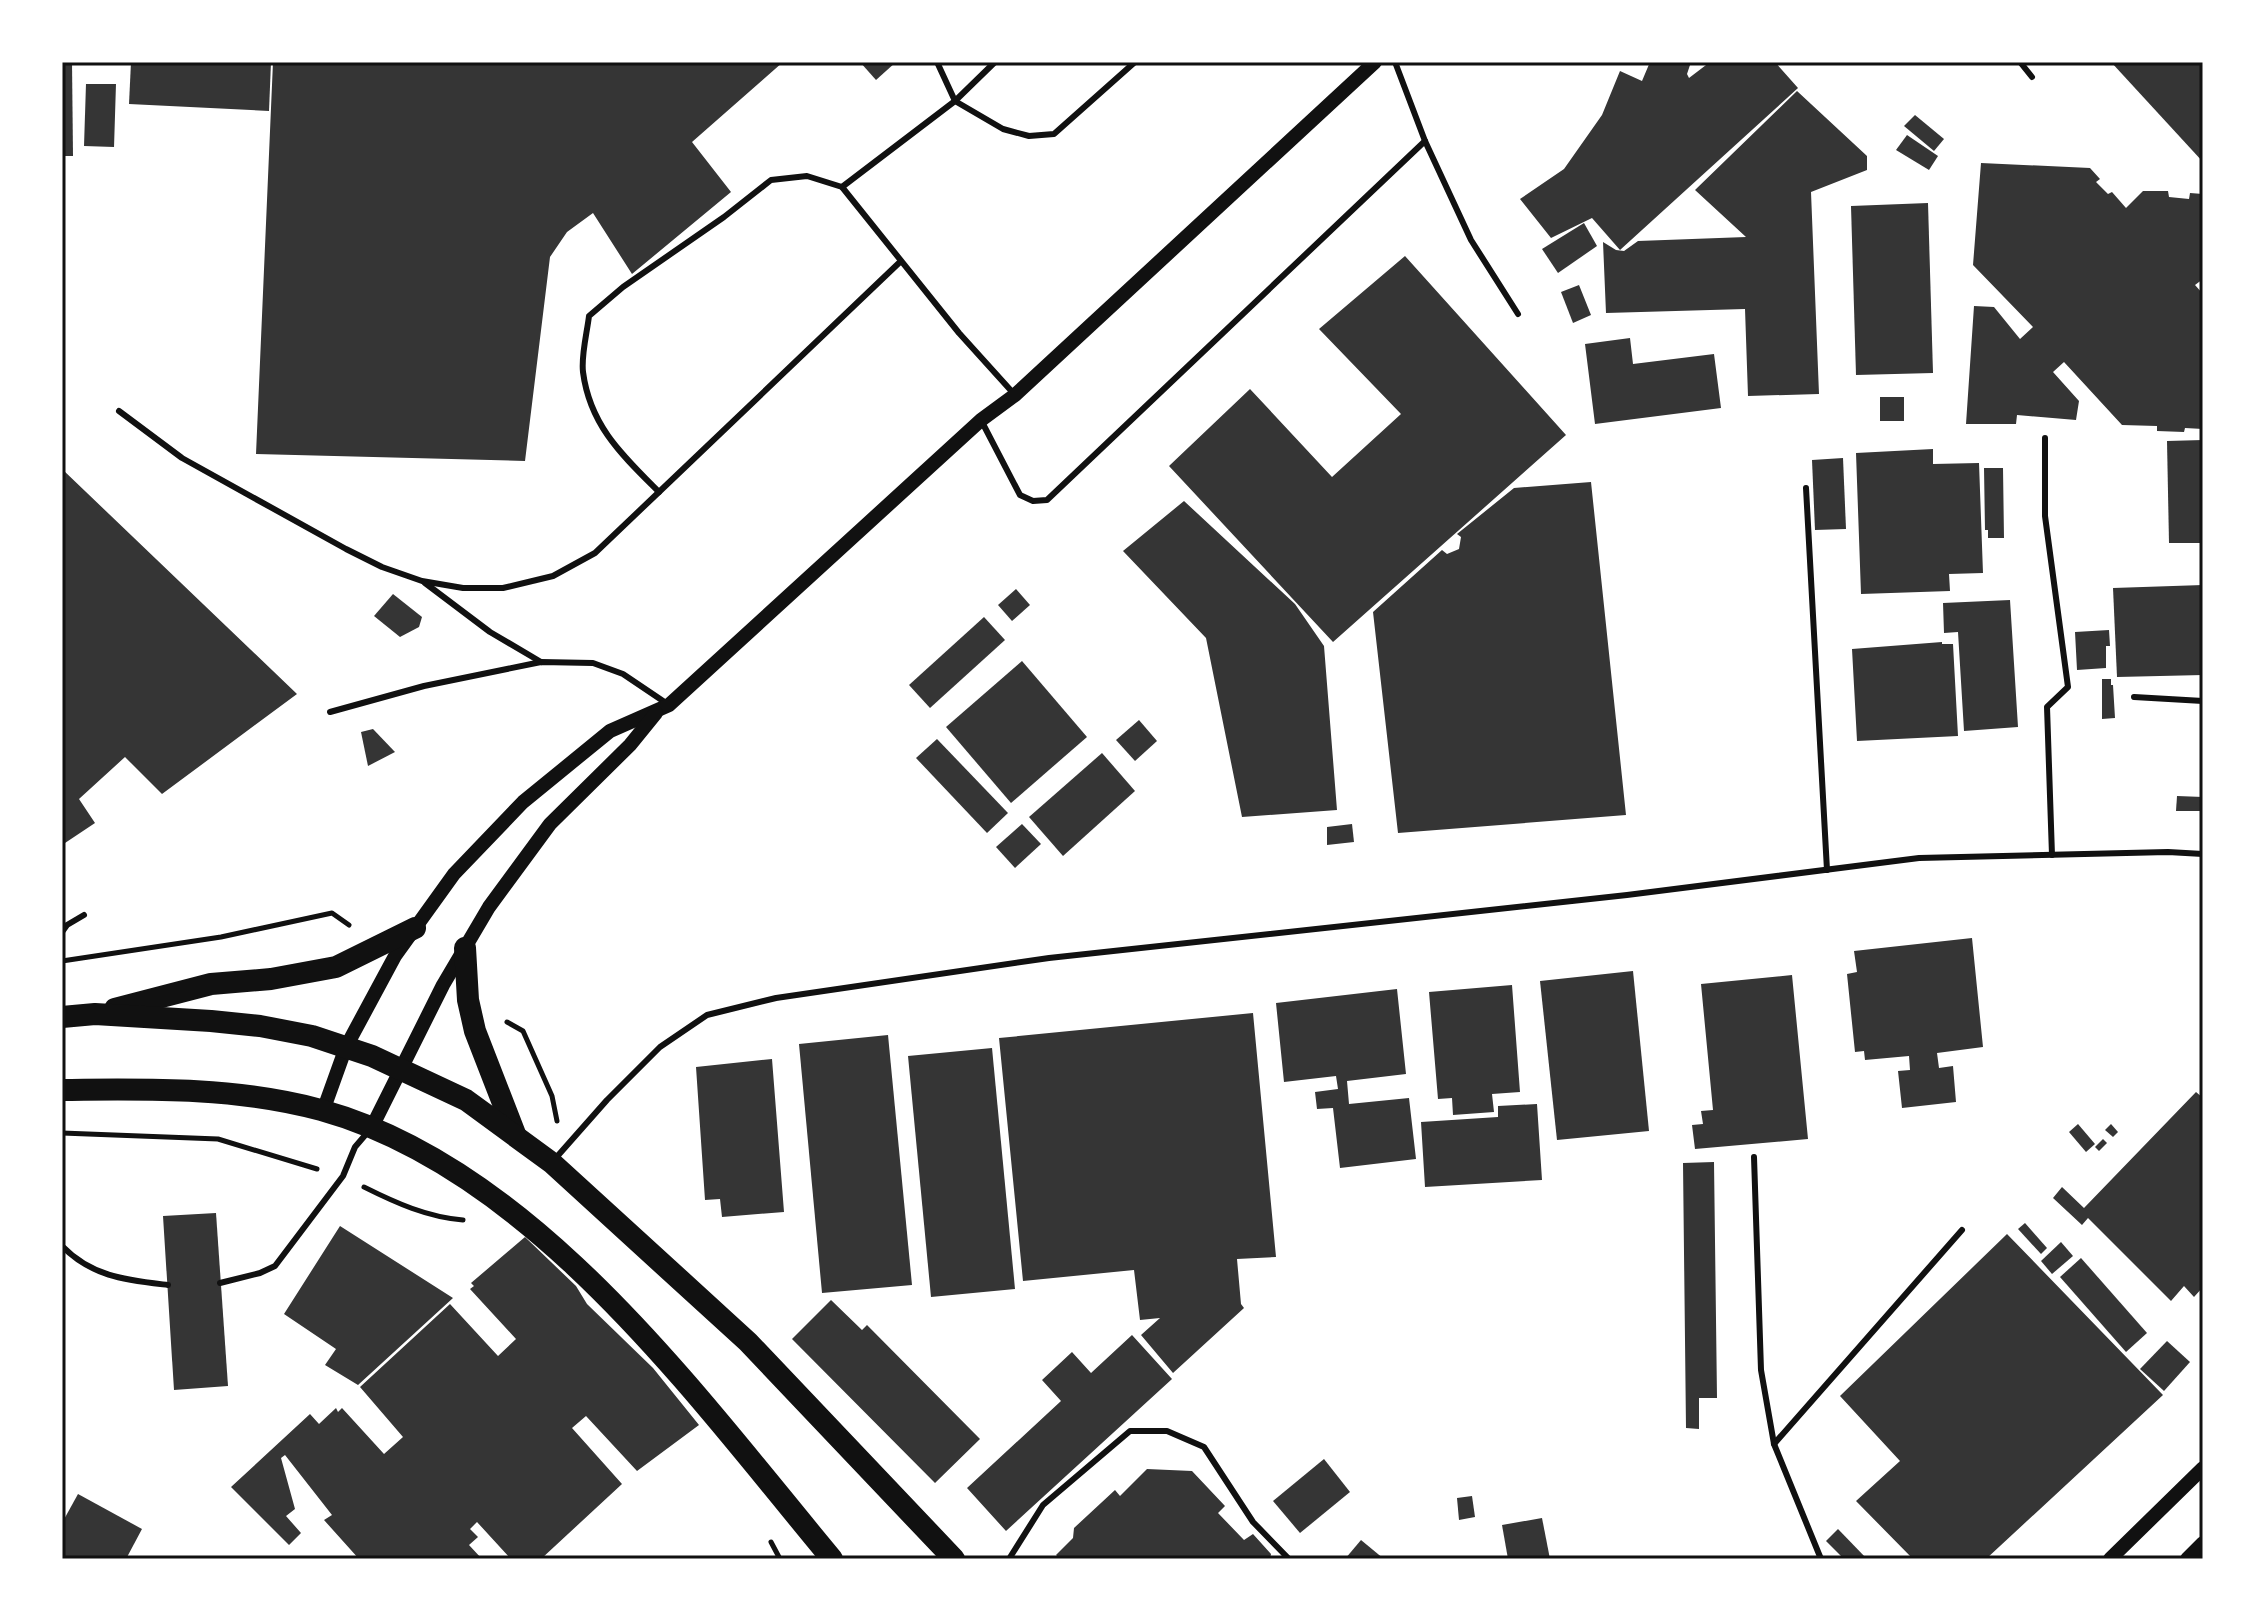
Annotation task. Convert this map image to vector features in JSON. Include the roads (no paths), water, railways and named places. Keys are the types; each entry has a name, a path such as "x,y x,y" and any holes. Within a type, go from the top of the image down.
{"highway":[{"path":"62,1017 95,1014 211,984 271,979 336,967 415,928"},
{"path":"465,948 468,1000 475,1031 515,1134"},
{"path":"95,1014 260,1026 312,1036 372,1056 466,1100 552,1163 748,1342 954,1559"},
{"path":"62,1090 238,1095 323,1111 372,1127 459,1173 564,1255 638,1330 832,1559"}],"street":[{"path":"372,1127 443,985 489,907 550,824 664,707 981,420 1015,395 1375,62"},
{"path":"323,1111 346,1047 395,956 454,874 523,802 610,731 664,707"},
{"path":"2110,1559 2203,1468"},
{"path":"2187,1559 2203,1543"}],"lane":[{"path":"937,62 955,101 1003,129 1029,136 1054,134 1135,62"},
{"path":"842,187 955,101 995,62"},
{"path":"1395,62 1425,141 1471,240 1518,314"},
{"path":"2020,62 2032,77"},
{"path":"981,420 1020,495 1033,501 1047,500 1425,141"},
{"path":"659,492 614,448 595,415 582,371 589,316 623,287 724,217 771,180 807,176 842,187 959,333 1015,395"},
{"path":"119,411 182,458 382,567 422,581 463,588 503,588 553,576 595,553 901,261"},
{"path":"2045,438 2045,516 2068,687 2047,707 2052,855"},
{"path":"1806,488 1827,870"},
{"path":"422,581 490,632 541,662"},
{"path":"330,712 424,686 541,662 593,663 623,674 664,707"},
{"path":"2134,697 2203,701"},
{"path":"552,1163 607,1100 660,1047 707,1015 776,998 1049,958 1612,897 1919,858 2203,854"},
{"path":"62,932 67,925 84,915"},
{"path":"220,1283 275,1266 343,1176 355,1147 372,1127"},
{"path":"1754,1157 1761,1370 1774,1444 1821,1559"},
{"path":"1774,1444 1962,1230"},
{"path":"62,1246 73,1258 97,1273 122,1280 168,1285"},
{"path":"1009,1559 1043,1505 1130,1431 1167,1431 1204,1447 1253,1522 1289,1559"}]}
